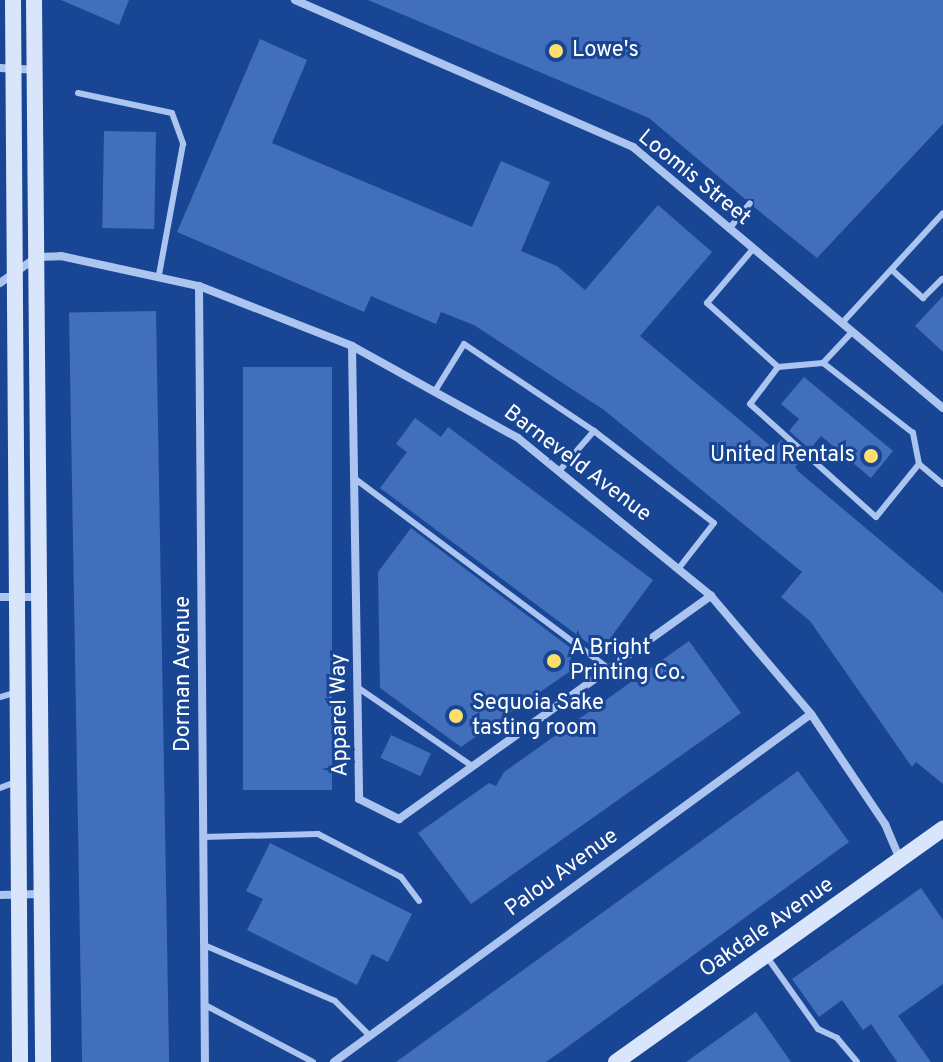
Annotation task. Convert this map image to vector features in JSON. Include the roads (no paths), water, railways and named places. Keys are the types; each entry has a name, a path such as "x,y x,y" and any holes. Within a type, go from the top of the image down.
{"street":[{"path":"13,0 7,69 15,272 8,597 17,692 20,1062"},
{"path":"34,0 43,1062"},
{"name":"Loomis Street","path":"295,0 633,147 943,408"},
{"path":"7,69 35,70"},
{"path":"0,283 37,257"},
{"name":"Barneveld Avenue","path":"37,257 100,261 199,286 352,346 435,391 560,470 711,596 811,714 885,824 900,860"},
{"name":"Dorman Avenue","path":"199,286 205,1062"},
{"path":"0,335 15,347"},
{"name":"Apparel Way","path":"352,346 359,799 399,819 711,596"},
{"path":"8,597 38,597"},
{"name":"Palou Avenue","path":"334,1062 811,714"},
{"name":"Oakdale Avenue","path":"616,1062 943,829"},
{"path":"0,895 41,894"}],"lane":[{"path":"78,93 172,113 183,144 159,275"},
{"path":"729,229 750,203"},
{"path":"842,323 943,213"},
{"path":"753,249 707,303 778,367 823,363 852,332"},
{"path":"892,270 923,298 942,279"},
{"path":"435,391 464,344 594,431 714,523 679,568"},
{"path":"823,363 913,433 919,464 943,484"},
{"path":"778,367 750,404 876,517 919,464"},
{"path":"560,470 594,431"},
{"path":"354,478 609,669"},
{"path":"357,687 472,766"},
{"path":"0,697 17,692"},
{"path":"0,788 18,782"},
{"path":"203,837 318,834 401,877 419,901"},
{"path":"204,945 335,1001 370,1036"},
{"path":"766,955 818,1029 837,1038 857,1062"},
{"path":"205,1005 313,1062"}],"place":[{"name":"Lowe's","path":"556,51"},
{"name":"United Rentals","path":"871,456"},
{"name":"A Bright Printing Co.","path":"554,661"},
{"name":"Sequoia Sake tasting room","path":"456,716"}]}
